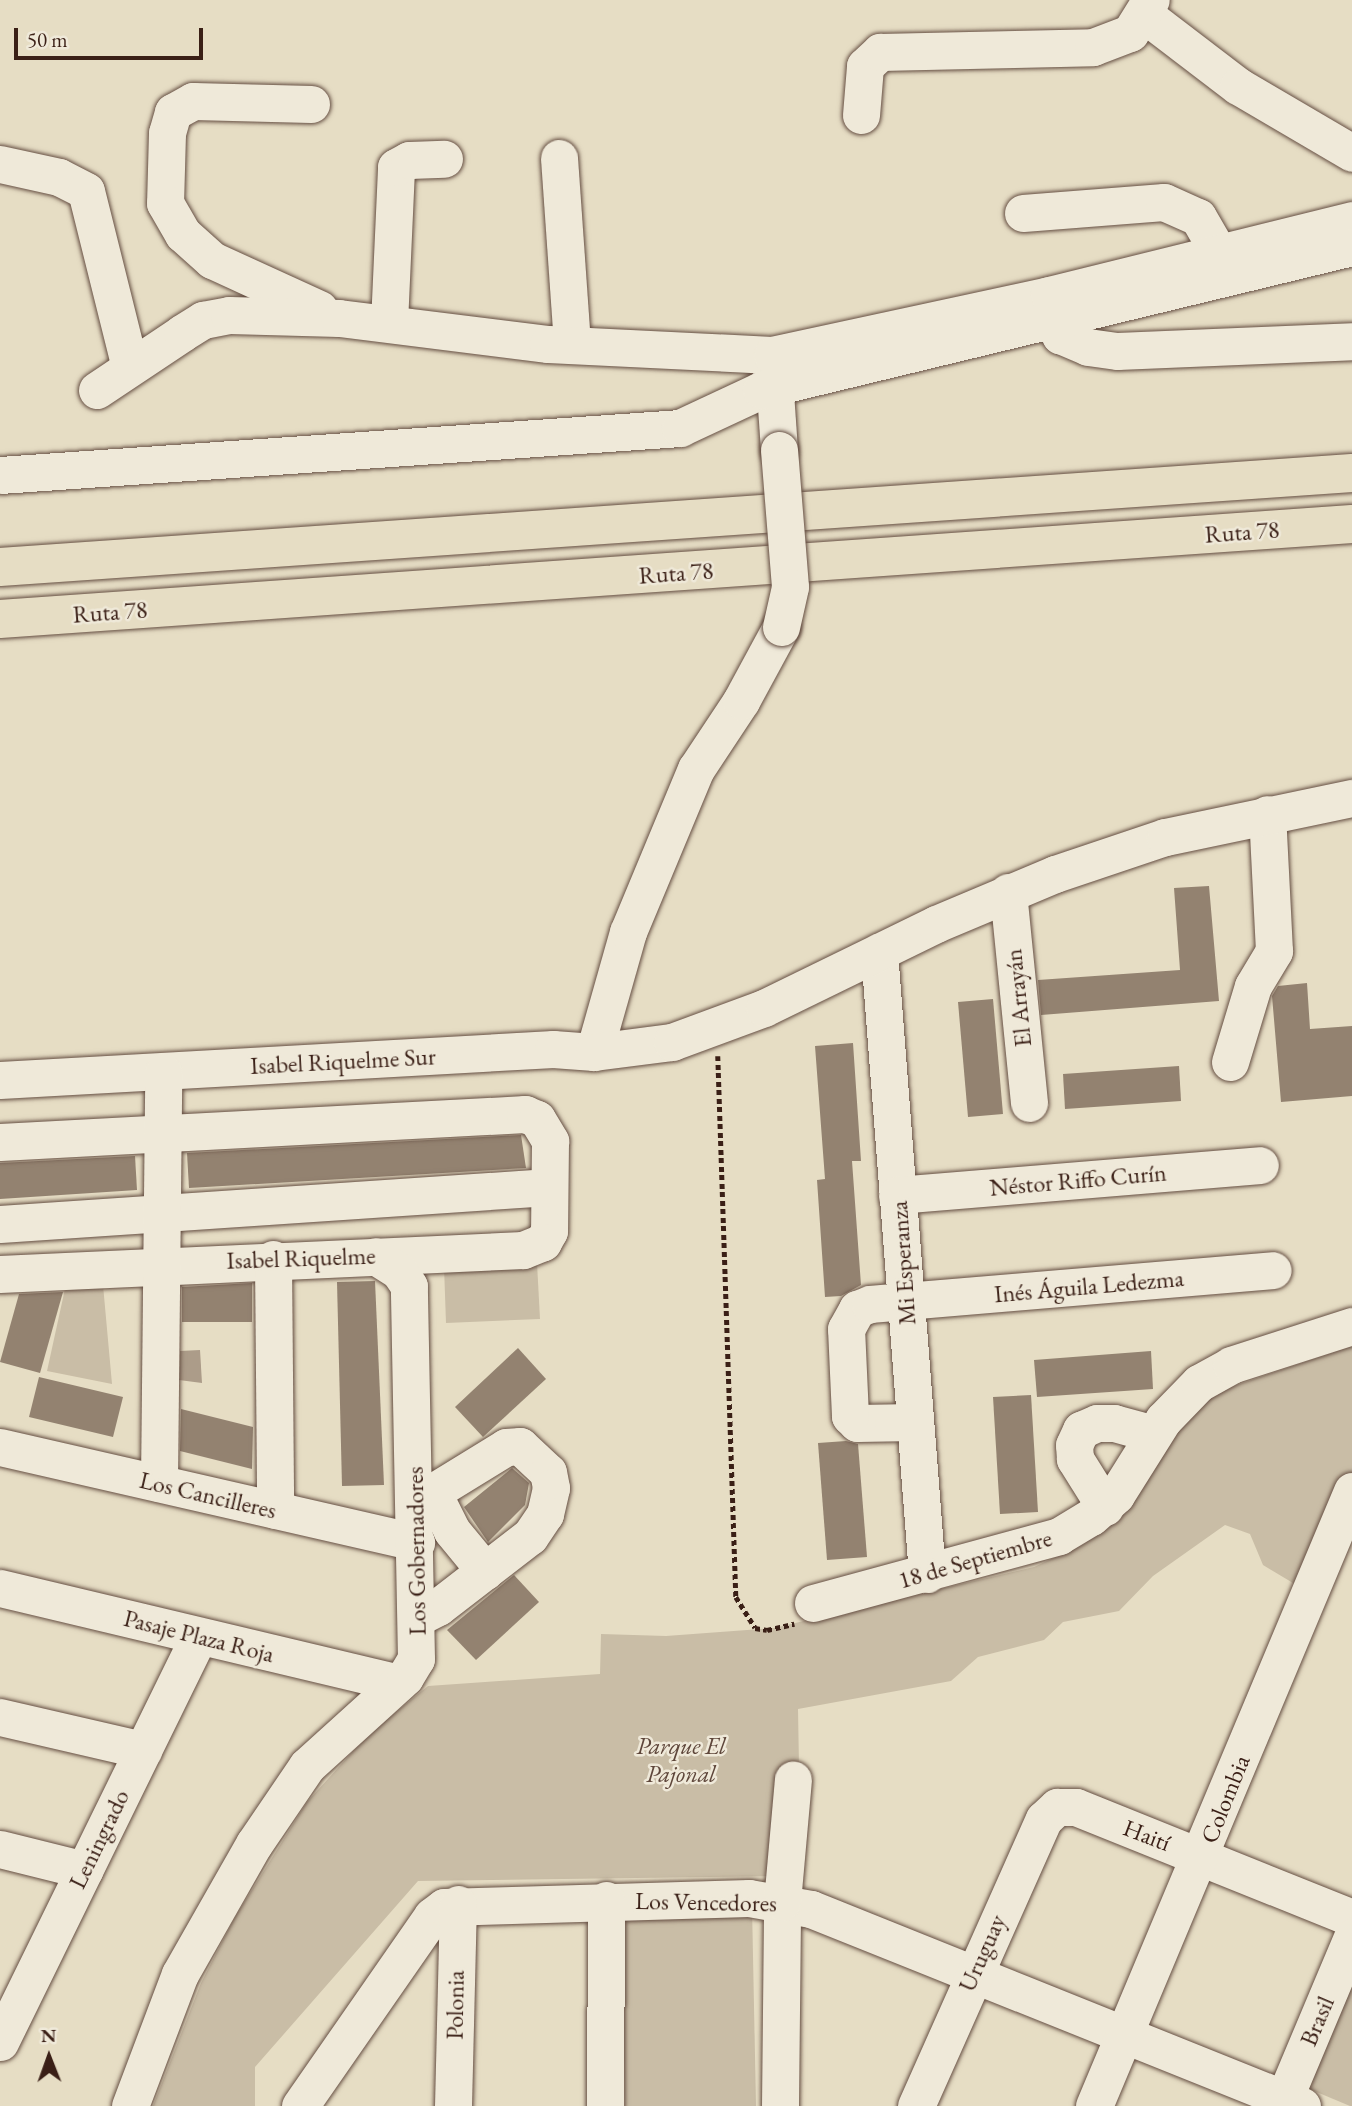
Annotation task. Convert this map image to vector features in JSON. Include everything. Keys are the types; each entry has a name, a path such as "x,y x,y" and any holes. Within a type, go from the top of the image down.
{"highway":[{"path":"0,567 1352,473"},
{"name":"Ruta 78","path":"0,619 1352,524"}],"street":[{"path":"861,115 865,66 880,52 1093,47 1130,33 1148,7 1238,86 1352,153"},
{"path":"311,104 193,101 173,112 167,133 165,203 183,234 212,260 339,318"},
{"path":"559,158 572,345"},
{"path":"389,323 396,167 409,160 444,159"},
{"path":"0,164 59,177 86,191 130,368"},
{"path":"1023,213 1164,202 1198,217 1217,251"},
{"path":"97,390 203,320 229,314 339,318 389,323 773,371 1330,243 1352,220"},
{"path":"1051,307 1217,251 1330,243"},
{"path":"1051,307 1059,335 1071,343 1117,351 1352,341"},
{"path":"594,1052 628,932 696,769 741,701 781,626 790,587 773,371"},
{"path":"1,477 662,430 697,422 749,394 773,371"},
{"name":"Isabel Riquelme Sur","path":"0,1080 553,1049 594,1052 701,1033 1008,892 1165,837 1352,798"},
{"path":"1230,1062 1253,986 1274,951 1267,814"},
{"name":"El Arrayán","path":"1008,892 1029,1104"},
{"name":"Mi Esperanza","path":"879,952 927,1574"},
{"path":"160,1470 165,1132 163,1072"},
{"path":"0,1142 525,1114 537,1119 551,1141 549,1186 0,1224"},
{"name":"Néstor Riffo Curín","path":"897,1195 1259,1165"},
{"name":"Isabel Riquelme","path":"0,1275 162,1264 523,1250 543,1242 549,1231 549,1186"},
{"name":"Los Gobernadores","path":"130,2106 180,1974 254,1844 307,1766 398,1684 416,1659 418,1617 415,1542 424,1498 409,1286 398,1271 375,1256"},
{"path":"272,1259 275,1510"},
{"name":"Inés Águila Ledezma","path":"915,1422 857,1423 850,1416 846,1329 850,1318 870,1304 1273,1270"},
{"name":"18 de Septiembre","path":"805,1613 927,1574 1041,1544 1077,1527 1105,1507 1126,1482 1154,1434 1184,1395 1215,1373 1352,1326"},
{"path":"1105,1507 1075,1459 1074,1445 1082,1430 1097,1423 1114,1423 1154,1434"},
{"path":"418,1617 485,1571 530,1536 545,1514 551,1488 548,1472 520,1446 506,1447 424,1498 485,1571"},
{"name":"Los Cancilleres","path":"0,1447 160,1470 275,1510 415,1542"},
{"name":"Colombia","path":"1094,2106 1352,1491"},
{"name":"Pasaje Plaza Roja","path":"0,1588 398,1684"},
{"name":"Leningrado","path":"0,2042 13,1987 84,1870 199,1636"},
{"path":"0,1717 143,1750"},
{"path":"780,2106 782,1902 793,1779"},
{"name":"Haití","path":"1057,1807 1076,1807 1352,1918"},
{"name":"Uruguay","path":"916,2106 972,1974 1044,1819 1057,1807"},
{"path":"0,1849 84,1870"},
{"path":"605,2106 606,1900"},
{"name":"Los Vencedores","path":"300,2106 432,1916 458,1904 606,1900 782,1902 972,1974 1289,2104"},
{"name":"Polonia","path":"453,2106 458,1904"},
{"name":"Brasil","path":"1289,2104 1352,1937"}],"path":[{"path":"701,1033 736,1597 755,1628 767,1630 805,1613"}],"green space":[{"path":"537,1263 540,1319 446,1323 444,1266"},
{"path":"102,1274 112,1384 47,1371 68,1275"},
{"name":"Parque El Pajonal","path":"1352,1346 1352,1479 1298,1586 1263,1565 1250,1534 1225,1525 1153,1576 1119,1611 1063,1622 1044,1640 978,1657 951,1681 798,1709 800,1823 781,1876 418,1881 255,2067 255,2106 153,2106 201,1983 235,1917 307,1802 368,1735 428,1686 600,1674 601,1634 666,1636 774,1628 1034,1567 1084,1544 1123,1514 1163,1447 1191,1413 1211,1398 1231,1387"},
{"path":"752,1906 756,2106 625,2106 621,1908"},
{"path":"1352,1981 1352,2106 1350,2106 1307,2088"}],"shaded area":[{"path":"200,1350 202,1383 179,1380 180,1351"}],"building":[{"path":"1209,886 1219,1001 1041,1015 1038,980 1180,970 1174,888"},
{"path":"1307,983 1310,1029 1352,1026 1352,1096 1281,1102 1272,996 1278,986"},
{"path":"993,999 1003,1114 968,1117 958,1002"},
{"path":"853,1043 861,1161 852,1161 861,1285 841,1296 825,1297 817,1180 825,1179 815,1046"},
{"path":"1179,1066 1181,1101 1065,1109 1063,1074"},
{"path":"521,1135 526,1168 189,1188 187,1153"},
{"path":"135,1156 137,1190 0,1199 0,1163"},
{"path":"375,1281 384,1485 342,1486 337,1282"},
{"path":"252,1283 252,1322 182,1322 182,1287"},
{"path":"63,1292 40,1373 0,1362 19,1294"},
{"path":"518,1348 546,1379 483,1437 455,1407"},
{"path":"1151,1351 1153,1389 1037,1397 1034,1360"},
{"path":"39,1377 123,1397 113,1437 29,1417"},
{"path":"1031,1395 1038,1512 1000,1514 993,1397"},
{"path":"181,1409 253,1427 252,1469 180,1451"},
{"path":"846,1441 858,1444 867,1557 827,1560 818,1443"},
{"path":"512,1468 529,1483 525,1505 488,1542 464,1507"},
{"path":"514,1575 539,1602 476,1660 447,1630"}]}
